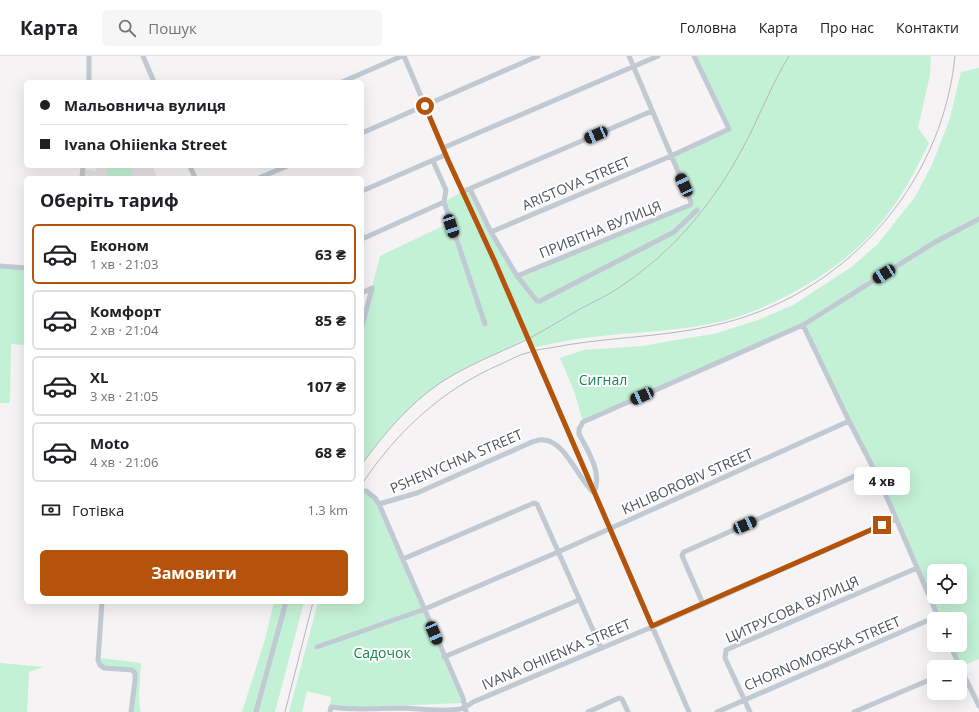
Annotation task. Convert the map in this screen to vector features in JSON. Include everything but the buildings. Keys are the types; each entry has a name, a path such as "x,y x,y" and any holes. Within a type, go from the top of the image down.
{"street":[{"path":"89,56 89,80"},
{"path":"142,56 153,80"},
{"path":"347,80 403,56 446,157 495,262 689,712"},
{"path":"364,132 538,56"},
{"path":"629,56 671,156"},
{"path":"443,148 658,56"},
{"name":"ARISTOVA STREET","path":"491,232 671,156 728,129 694,56"},
{"path":"462,192 652,111"},
{"name":"ПРИВІТНА ВУЛИЦЯ","path":"517,276 690,205 691,202 671,156"},
{"path":"364,190 446,157"},
{"path":"433,161 446,190 445,200 485,324"},
{"path":"264,176 282,168"},
{"path":"470,188 491,232 517,276 537,301 540,302 674,232 697,210"},
{"path":"364,238 445,200"},
{"path":"594,492 597,486 595,468 579,434 579,429 583,422 803,325 935,242 979,219"},
{"path":"0,266 24,268"},
{"path":"364,292 372,288 364,318"},
{"path":"803,325 873,468 935,612"},
{"name":"KHLIBOROBIV STREET","path":"317,648 425,609 558,552 849,421"},
{"name":"PSHENYCHNA STREET","path":"379,504 417,493 532,442 543,439 551,441 558,446 586,485 594,492"},
{"path":"703,604 683,558 682,555 684,552 873,468"},
{"path":"366,491 375,498 379,504 463,698 465,710"},
{"path":"403,559 534,503 537,504 601,648"},
{"name":"IVANA OHIIENKA STREET","path":"330,712 331,707 343,709 406,708 465,710 473,702 703,604 896,519"},
{"name":"ЦИТРУСОВА ВУЛИЦЯ","path":"745,700 725,658 726,650 917,568"},
{"path":"444,657 579,600"},
{"path":"102,604 98,663 104,668 132,670 135,673 136,680 131,712"},
{"path":"256,712 285,604"},
{"name":"CHORNOMORSKA STREET","path":"717,712 927,623"},
{"path":"854,712 927,681"},
{"path":"967,683 979,706"},
{"path":"588,712 619,698 624,701 628,712"},
{"path":"745,700 750,712"}],"shaded area":[{"path":"97,168 153,168 156,176 82,176 82,169 96,171"}],"green space":[{"path":"694,56 931,56 930,75 918,128 929,143 904,189 882,222 857,248 839,263 798,290 753,311 731,319 692,327 588,337 533,348 528,338 470,366 432,389 406,411 364,461 364,318 380,256 449,223 444,202 462,192 472,193 517,276 690,205 671,156 728,129"},
{"name":"Сигнал","path":"979,68 979,659 967,664 967,660 957,660 953,652 967,652 967,612 936,612 933,604 967,604 967,564 927,564 927,591 879,479 803,325 583,422 574,391 560,358 583,350 643,346 714,334 758,320 793,305 850,268 877,245 915,197 932,165 950,118 961,72"},
{"path":"106,168 131,168 133,176 108,176"},
{"path":"0,266 24,268 24,345 11,344 10,403 0,403"},
{"name":"Садочок","path":"364,492 374,499 378,506 462,703 343,708 330,706 331,697 307,691 302,712 289,712 317,604 364,604"},
{"path":"274,604 303,604 275,712 242,712 265,639"},
{"path":"101,658 141,663 139,695 140,711 143,712 131,712 135,676 132,671 102,670"},
{"path":"0,663 43,667 29,672 27,712 0,712"}],"railway":[{"path":"364,461 407,410 440,383 470,366 522,342 607,295 641,272 673,244 709,202 730,171 789,56"},
{"path":"364,481 390,446 406,429 441,399 480,374 520,355 535,350 570,344 671,333 711,326 758,312 802,291 842,264 877,230 906,192 930,150 946,104 955,56"},
{"path":"285,712 312,604"}],"route":[{"path":"425,106 495,262 652,626 882,525"}]}
